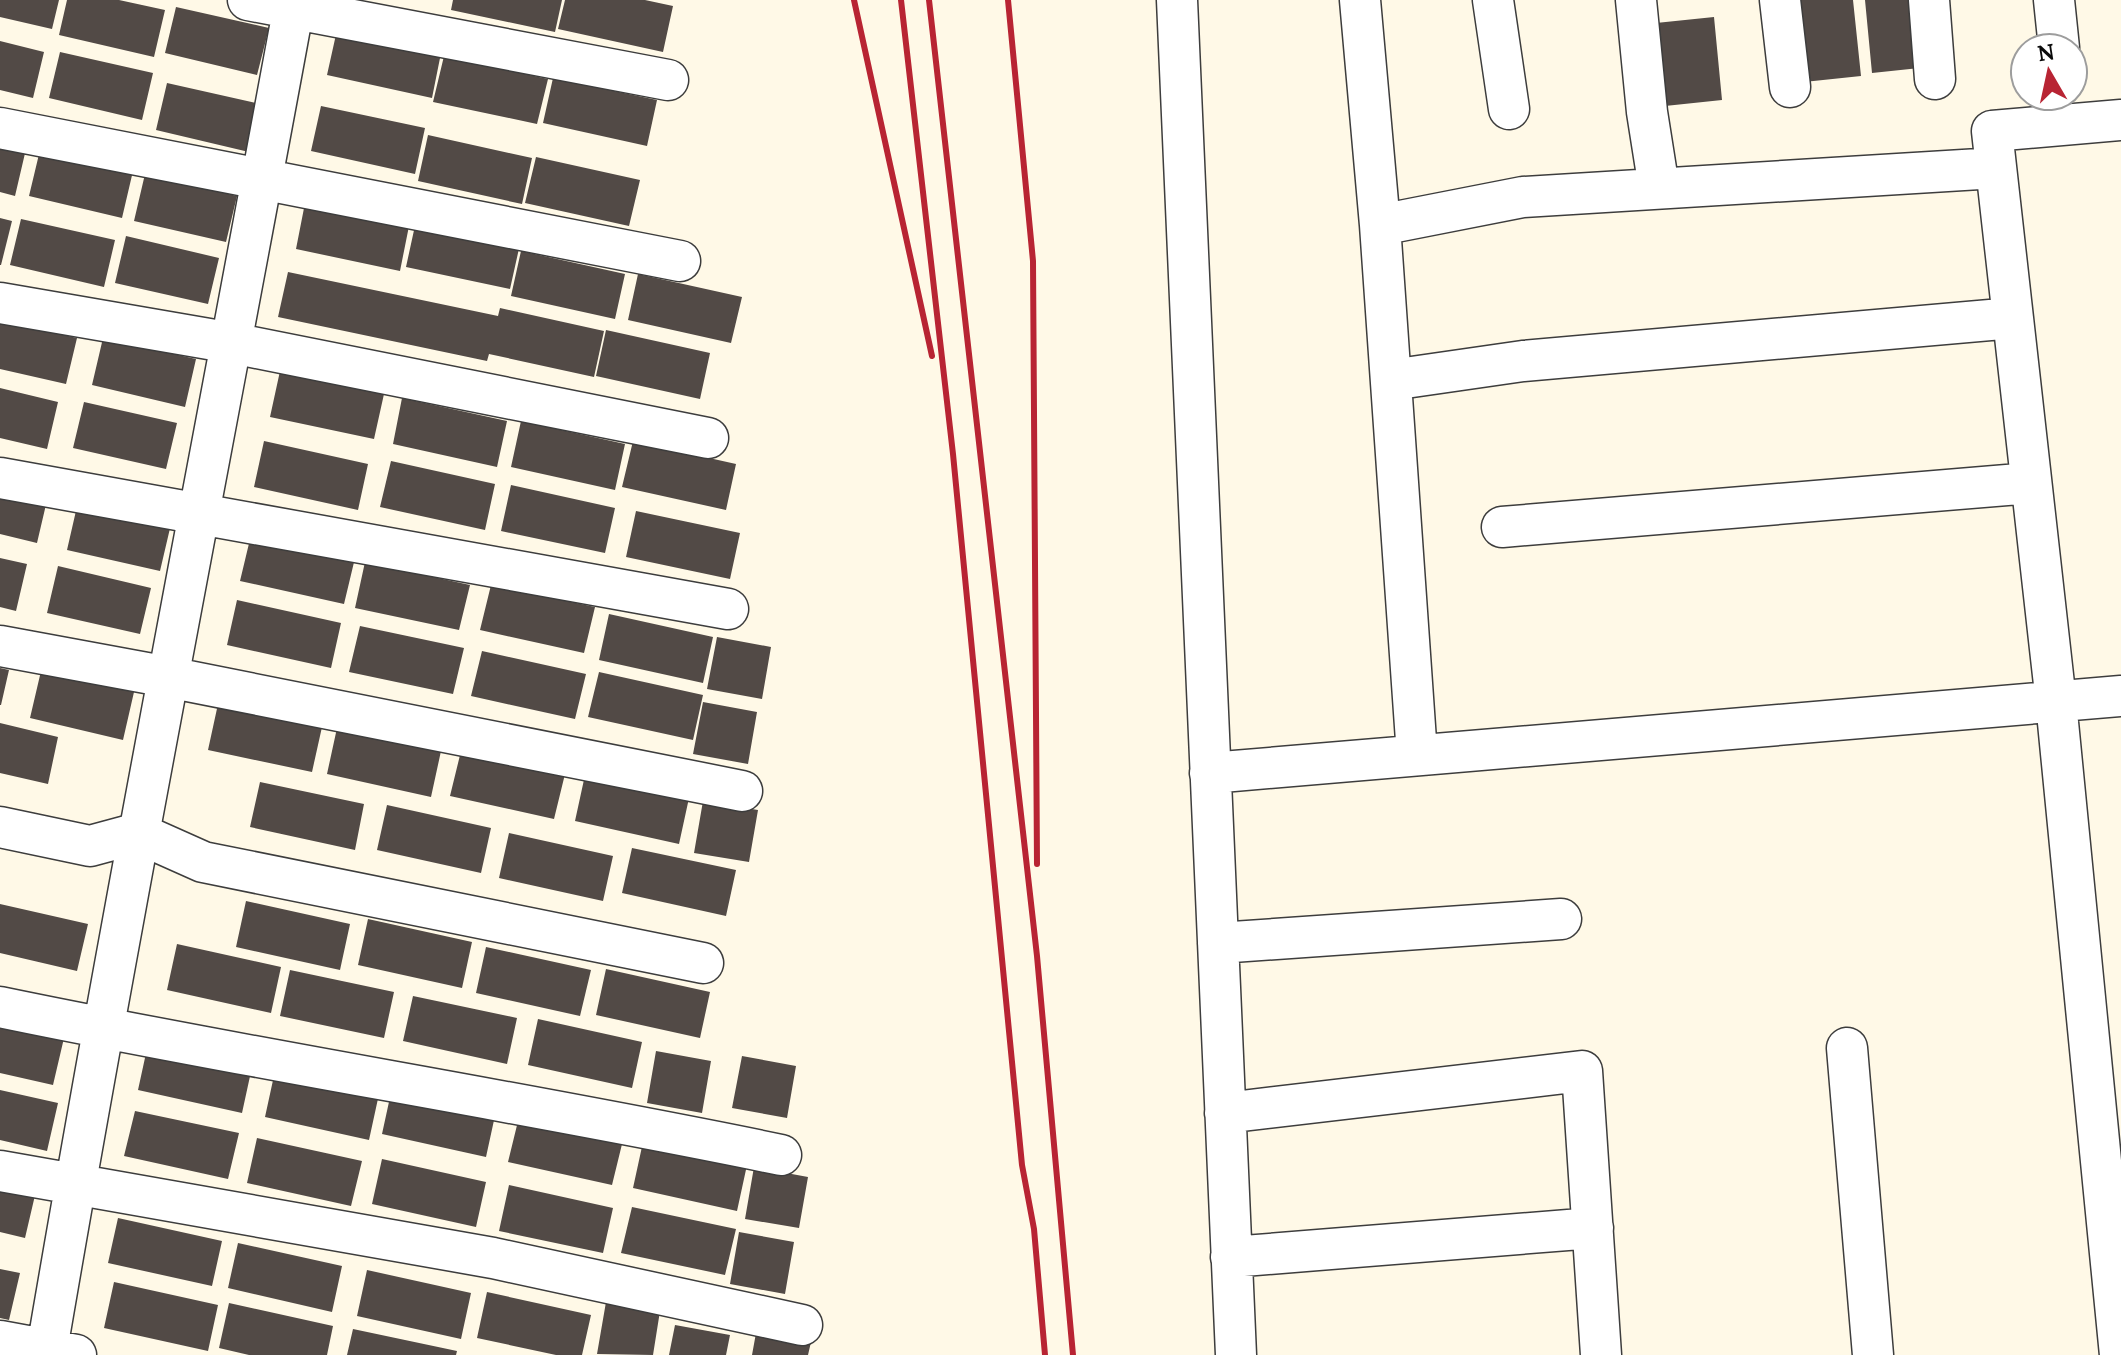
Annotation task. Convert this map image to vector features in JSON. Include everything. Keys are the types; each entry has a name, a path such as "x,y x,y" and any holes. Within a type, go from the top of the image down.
{"street":[{"path":"248,0 294,4 668,80"},
{"path":"1177,0 1236,1355"},
{"path":"1360,0 1380,225 1417,755"},
{"path":"1493,0 1509,109"},
{"path":"1636,0 1647,112 1659,188"},
{"path":"1780,0 1790,87"},
{"path":"1929,0 1935,79"},
{"path":"2054,0 2057,32"},
{"path":"0,1341 56,1353 75,1183 102,1028 294,4"},
{"path":"2060,112 1992,131 2114,1228 2120,1355"},
{"path":"2078,112 2121,120"},
{"path":"0,128 680,261"},
{"path":"1380,225 1523,197 1996,168"},
{"path":"0,303 232,343 708,438"},
{"path":"1391,380 1523,361 2013,318"},
{"path":"0,478 728,609"},
{"path":"1502,527 2031,483"},
{"path":"0,646 742,791"},
{"path":"1210,773 2121,696"},
{"path":"0,827 90,846 138,833 203,862 703,963"},
{"path":"1218,943 1561,919"},
{"path":"0,1007 611,1120 781,1155"},
{"path":"1847,1048 1873,1355"},
{"path":"1225,1113 1582,1071 1601,1355"},
{"path":"0,1171 493,1258 802,1325"},
{"path":"1231,1257 1593,1228"}],"building":[{"path":"0,0 59,0 52,29 0,17"},
{"path":"67,0 119,0 165,10 154,57 59,35"},
{"path":"453,0 562,0 555,32 451,10"},
{"path":"565,0 645,0 673,6 663,52 558,29"},
{"path":"1795,0 1853,0 1861,76 1804,82"},
{"path":"1865,0 1923,0 1929,67 1872,73"},
{"path":"176,7 269,28 257,75 165,53"},
{"path":"1714,17 1722,100 1665,106 1656,23"},
{"path":"337,30 441,53 432,98 327,75"},
{"path":"0,41 44,52 33,98 0,90"},
{"path":"60,52 153,73 142,120 49,98"},
{"path":"444,56 548,79 537,124 433,102"},
{"path":"553,78 657,100 647,146 543,123"},
{"path":"167,83 260,104 249,152 156,130"},
{"path":"321,106 425,128 415,174 311,151"},
{"path":"428,135 532,158 522,204 418,181"},
{"path":"0,143 26,149 15,196 0,192"},
{"path":"40,150 133,171 122,218 29,196"},
{"path":"536,157 640,180 629,226 525,203"},
{"path":"145,174 237,196 226,242 134,221"},
{"path":"305,203 409,226 400,271 296,249"},
{"path":"0,218 12,221 1,265 0,265"},
{"path":"21,219 115,240 104,287 10,265"},
{"path":"416,221 520,244 510,289 406,267"},
{"path":"126,236 219,258 208,304 115,283"},
{"path":"521,251 625,274 615,319 511,296"},
{"path":"288,272 498,316 500,308 604,331 594,377 489,354 487,361 278,317"},
{"path":"638,274 742,297 731,343 628,320"},
{"path":"0,320 77,338 66,384 0,369"},
{"path":"606,330 710,353 700,399 596,376"},
{"path":"103,338 196,359 185,407 92,385"},
{"path":"280,371 384,394 374,439 270,417"},
{"path":"0,388 58,402 47,449 0,438"},
{"path":"402,398 507,421 497,467 393,444"},
{"path":"84,402 177,423 166,469 73,448"},
{"path":"521,421 625,444 615,490 511,467"},
{"path":"264,441 368,464 358,510 254,487"},
{"path":"633,441 736,464 726,510 622,487"},
{"path":"391,461 495,484 485,530 380,507"},
{"path":"0,485 48,496 37,543 0,534"},
{"path":"511,485 615,508 605,553 501,531"},
{"path":"78,502 171,524 160,571 67,550"},
{"path":"636,511 740,533 730,579 626,557"},
{"path":"251,535 355,558 344,604 240,581"},
{"path":"0,558 27,564 16,611 0,607"},
{"path":"365,562 470,585 459,630 355,608"},
{"path":"58,566 151,588 140,634 47,613"},
{"path":"491,585 595,607 584,653 480,630"},
{"path":"237,600 341,623 331,668 227,645"},
{"path":"609,614 713,637 703,683 599,660"},
{"path":"360,626 464,648 453,694 349,672"},
{"path":"717,637 771,647 762,699 707,689"},
{"path":"482,651 586,674 575,719 471,696"},
{"path":"0,668 9,670 1,705 0,705"},
{"path":"41,671 134,692 123,740 30,718"},
{"path":"599,672 703,695 693,740 588,717"},
{"path":"703,702 757,712 748,764 693,754"},
{"path":"218,704 322,727 312,772 208,750"},
{"path":"0,723 58,737 48,784 0,773"},
{"path":"337,728 441,751 431,797 327,774"},
{"path":"461,751 565,774 554,819 450,796"},
{"path":"585,775 689,798 679,844 575,821"},
{"path":"260,782 364,804 355,850 250,827"},
{"path":"703,801 758,810 749,862 694,853"},
{"path":"387,805 491,828 481,873 377,850"},
{"path":"509,833 613,856 603,901 499,878"},
{"path":"632,848 736,870 726,916 622,893"},
{"path":"246,901 350,924 340,970 236,947"},
{"path":"0,904 88,924 77,971 0,953"},
{"path":"368,919 472,942 462,988 358,965"},
{"path":"177,944 281,967 271,1013 167,990"},
{"path":"486,947 591,970 580,1016 476,993"},
{"path":"606,969 710,992 700,1038 596,1015"},
{"path":"290,970 394,992 384,1038 280,1016"},
{"path":"413,996 517,1018 507,1064 403,1041"},
{"path":"538,1019 642,1042 632,1088 528,1065"},
{"path":"0,1023 64,1038 53,1085 0,1073"},
{"path":"148,1044 252,1067 242,1113 138,1090"},
{"path":"656,1051 711,1061 702,1113 647,1103"},
{"path":"742,1056 796,1066 787,1118 732,1108"},
{"path":"275,1071 379,1094 369,1140 265,1117"},
{"path":"392,1088 496,1111 486,1157 382,1134"},
{"path":"0,1090 58,1103 47,1151 0,1140"},
{"path":"135,1111 239,1133 228,1179 124,1156"},
{"path":"519,1117 623,1140 612,1185 508,1162"},
{"path":"257,1138 362,1161 351,1206 247,1183"},
{"path":"643,1142 747,1165 737,1211 633,1188"},
{"path":"382,1159 486,1182 476,1227 372,1204"},
{"path":"754,1167 808,1177 799,1228 745,1219"},
{"path":"0,1183 36,1191 25,1238 0,1232"},
{"path":"509,1185 613,1208 603,1253 499,1231"},
{"path":"632,1207 736,1229 725,1275 621,1253"},
{"path":"118,1218 222,1241 212,1286 108,1263"},
{"path":"739,1232 794,1242 785,1294 730,1284"},
{"path":"238,1243 342,1266 332,1312 228,1288"},
{"path":"0,1269 20,1273 9,1320 0,1318"},
{"path":"367,1270 471,1293 461,1339 357,1316"},
{"path":"114,1282 218,1305 208,1351 104,1328"},
{"path":"487,1292 591,1315 582,1355 556,1355 477,1338"},
{"path":"606,1302 660,1311 653,1355 597,1354"},
{"path":"229,1303 333,1326 327,1355 249,1355 219,1348"},
{"path":"675,1325 730,1335 726,1355 669,1355"},
{"path":"353,1329 457,1351 456,1355 347,1355"},
{"path":"756,1333 811,1342 808,1355 752,1355"}],"railway":[{"path":"854,0 932,356"},
{"path":"901,0 953,454 1022,1165 1034,1229 1045,1355"},
{"path":"929,0 1037,956 1073,1355"},
{"path":"1008,0 1033,261 1037,864"}]}
